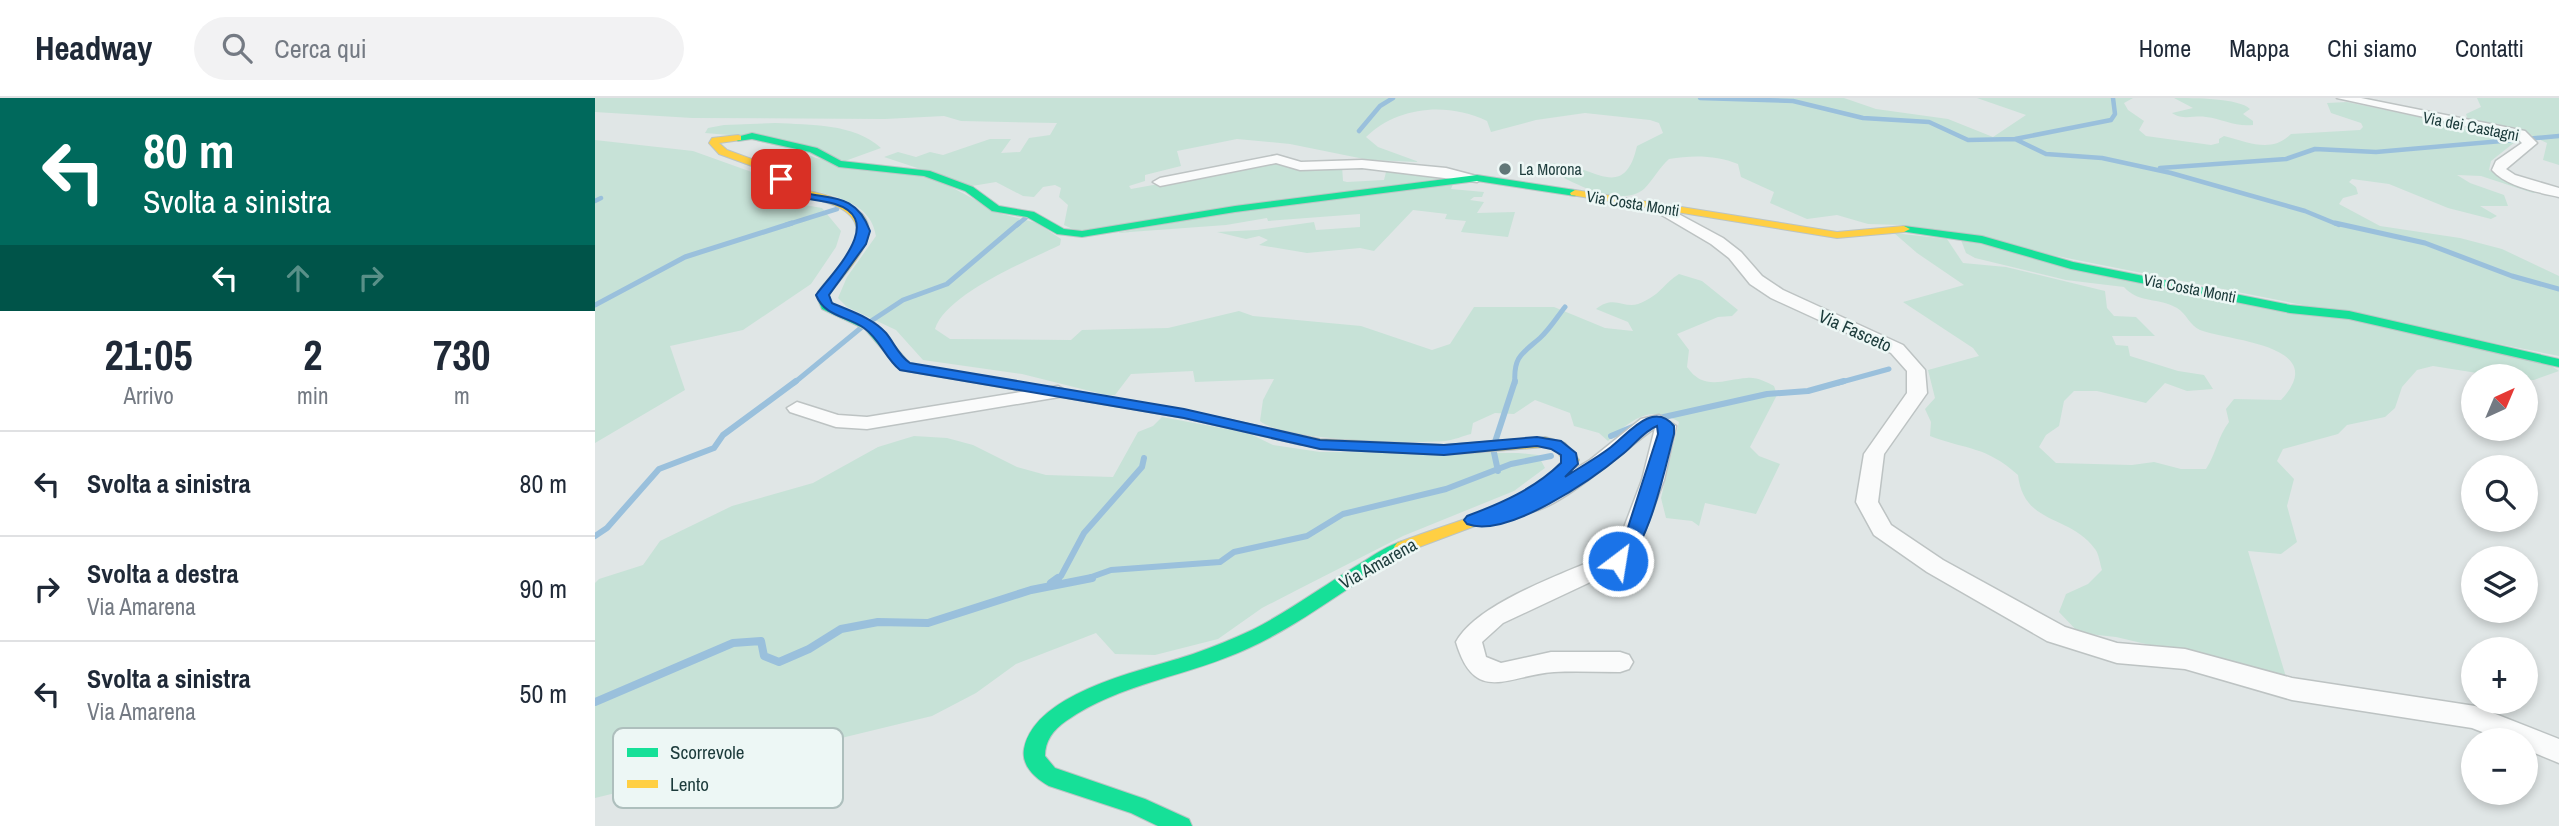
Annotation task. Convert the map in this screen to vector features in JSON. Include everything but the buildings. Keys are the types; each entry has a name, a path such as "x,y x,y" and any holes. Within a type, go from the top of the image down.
{"street":[{"name":"Via dei Castagni","path":"2343,98 2520,135 2530,143 2501,164 2499,170 2510,178 2559,193"},
{"name":"Via Costa Monti","path":"716,140 752,136 813,150 839,164 945,178 969,189 996,209 1030,214 1061,232 1082,234 1235,209 1477,178 1660,208 1747,219 1814,233 1837,235 1908,229 1982,240 2071,265 2290,309 2349,315 2559,363"},
{"name":"Via Amarena","path":"716,140 714,143 723,152 778,172 786,189 795,194 842,202 859,217 865,231 860,244 822,295 827,306 868,325 880,335 893,358 905,367 1184,414 1320,444 1444,450 1537,441 1556,444 1568,453 1570,464 1552,481 1511,505 1402,547 1285,619 1235,646 1072,708 1049,724 1035,740 1034,759 1047,774 1137,806 1181,826"},
{"path":"1160,182 1277,159 1300,166 1361,164 1477,178"},
{"name":"Via Fasceto","path":"1660,208 1717,241 1735,255 1756,281 1777,294 1897,349 1912,363 1919,377 1917,393 1874,454 1867,502 1882,530 1935,566 2056,634 2117,653 2185,659 2292,689 2475,717 2559,751"},
{"path":"797,408 836,421 867,423 1058,392"},
{"path":"1473,520 1481,523 1523,510 1597,464 1648,423 1656,421 1665,424 1666,434 1653,480 1625,556 1494,617 1475,632 1469,642 1475,662 1492,673 1511,672 1551,662 1620,662"}],"green space":[{"path":"595,98 1844,98 1876,109 1948,119 1993,137 2026,115 1977,98 2133,98 2124,103 2128,110 2144,121 2139,130 2146,136 2211,145 2219,143 2219,139 2224,136 2268,145 2284,140 2291,134 2360,130 2363,127 2361,123 2331,113 2327,103 2347,102 2520,138 2491,161 2489,170 2517,185 2541,192 2533,193 2481,176 2457,175 2470,183 2504,195 2508,206 2480,206 2497,216 2491,219 2448,208 2389,184 2352,179 2349,182 2356,187 2358,194 2343,198 2339,204 2380,226 2460,238 2502,249 2559,276 2559,356 1901,225 1868,224 1837,215 1807,219 1770,203 1774,192 1741,177 1738,164 1713,157 1669,159 1644,189 1622,196 1596,192 1549,170 1549,164 1563,164 1602,176 1623,174 1631,164 1637,146 1663,133 1659,123 1650,120 1585,113 1536,120 1491,132 1487,121 1472,115 1456,111 1424,110 1393,119 1366,137 1378,147 1419,162 1369,160 1290,144 1237,139 1177,151 1181,166 1145,175 1145,181 1129,186 1131,189 1280,162 1342,166 1343,181 1347,182 1384,180 1387,168 1457,176 1077,231 1064,225 1068,205 1059,197 1061,188 1055,185 1043,187 1034,197 1023,196 996,182 972,186 884,157 898,152 916,157 930,152 943,155 990,139 1011,139 1001,153 1020,152 1029,138 1050,135 1057,123 961,121 944,116 885,119 692,118 595,112"},
{"path":"2174,98 2215,99 2244,105 2250,109 2243,114 2253,121 2253,125 2177,115 2172,113 2193,108"},
{"path":"2477,98 2559,98 2559,165 2543,160 2547,143 2524,132 2468,120 2466,114 2481,107"},
{"path":"724,125 817,125 845,130 870,140 881,148 845,161 729,135 705,133 708,128"},
{"path":"595,140 693,151 760,175 793,203 822,208 841,231 836,247 811,284 743,330 670,346 685,390 595,443"},
{"path":"795,150 816,158 936,179 1002,214 1037,223 1061,239 1060,245 989,280 955,303 942,316 935,329 950,339 1071,340 1082,330 1168,328 1239,311 1253,316 1361,326 1432,350 1450,344 1474,307 1554,307 1605,328 1633,331 1628,322 1596,309 1614,302 1638,304 1679,274 1702,281 1738,310 1732,316 1718,317 1677,334 1689,350 1687,367 1694,375 1708,382 1751,378 1774,386 1777,395 1750,447 1759,456 1780,464 1756,514 1705,503 1699,526 1692,521 1666,518 1661,498 1679,422 1659,414 1650,414 1632,421 1608,441 1599,433 1574,426 1570,413 1535,400 1514,414 1495,413 1473,423 1471,434 1448,440 1349,440 1294,433 1273,428 1260,421 1263,400 1274,379 1195,382 1193,371 1131,374 1115,395 1106,395 1022,374 923,360 896,330 847,307 838,298 847,277 876,236 872,224 856,206 845,200 794,186 784,169 763,159"},
{"path":"1453,184 1451,189 1484,192 1482,197 1470,200 1484,202 1477,213 1515,212 1508,237 1461,232 1466,221 1445,219 1447,214 1413,210 1374,251 1360,248 1307,253 1259,245 1268,240 1259,236 1246,239 1217,232 1257,230 1314,222 1316,230 1360,227 1360,214 1268,221 1267,218 1226,225 1116,233 1228,213"},
{"path":"1894,233 1947,239 1963,263 2006,267 2105,291 2107,308 2114,316 2136,317 2155,336 2112,336 2116,345 2128,346 2130,356 2178,371 2204,375 2213,389 2187,391 2165,383 2146,403 2097,391 2074,391 2064,401 2059,426 2046,435 2039,447 2056,463 2132,465 2154,462 2181,469 2206,469 2229,422 2226,409 2234,399 2281,400 2294,381 2294,367 2285,356 2270,348 2200,330 2177,308 2136,296 2124,287 2066,280 1975,258 1966,253 1961,240 2357,320 2550,365 2559,371 2538,379 2538,364 2461,364 2461,370 2433,366 2417,370 2402,387 2395,408 2385,417 2347,425 2338,434 2283,449 2277,461 2294,479 2287,506 2297,542 2281,554 2248,551 2286,677 2116,637 2079,633 2059,612 2066,594 2088,584 2102,570 2097,554 2085,538 2038,512 2022,491 2018,475 2007,466 1976,450 1930,436 1931,422 1925,409 1935,398 1928,370 1979,356 1973,348 1903,302 1964,285 1917,253"},
{"path":"1162,417 1248,433 1273,445 1320,452 1538,455 1545,468 1514,491 1403,536 1262,608 1218,639 1155,655 1115,654 1096,633 1016,664 976,693 932,716 843,738 843,728 613,728 613,794 595,798 595,583 599,579 643,565 660,541 732,506 813,483 878,447 914,436 947,438 973,445 1017,467 1046,475 1113,477 1138,432 1153,426"}],"waterway":[{"path":"1359,131 1380,106 1393,98"},
{"path":"1700,98 1793,101 1863,118 1929,122 1968,140 2015,139"},
{"path":"2015,139 2111,120 2115,114 2113,98"},
{"path":"2160,168 2286,159 2315,149 2376,152 2559,136"},
{"path":"2015,139 2046,154 2102,158 2171,173 2305,211 2339,225"},
{"path":"595,201 601,198"},
{"path":"786,225 837,209"},
{"path":"1017,225 1029,215"},
{"path":"595,305 685,257 792,223"},
{"path":"794,383 862,327 903,300 947,284 1019,223"},
{"path":"2335,223 2425,243 2512,276 2559,289"},
{"path":"1515,381 1520,356 1544,334 1565,307"},
{"path":"1838,383 1889,369"},
{"path":"595,536 607,528 659,469 714,448 723,435 796,381"},
{"path":"1498,469 1493,448 1515,381"},
{"path":"1655,419 1767,394 1808,391 1844,381"},
{"path":"1611,436 1635,426"},
{"path":"1498,469 1551,456"},
{"path":"1058,578 1084,533 1142,467 1144,458"},
{"path":"1084,579 1111,570 1220,562 1234,552 1307,536 1343,514 1446,489 1498,469"},
{"path":"1051,583 1058,578"},
{"path":"1084,579 1092,578"},
{"path":"595,702 733,643 761,641 764,656 779,662 809,649 841,629 878,622 928,623 1031,590 1084,579"}],"traffic: fast":[{"path":"738,138 752,136 813,150 839,164 926,173 969,189 996,209 1030,214 1061,232 1082,234 1235,209 1477,178 1575,193"},
{"path":"1904,229 1982,240 2071,265 2290,309 2349,315 2559,363"},
{"path":"824,292 822,295 827,306 870,326 905,367 1184,414 1301,440"},
{"path":"1181,826 1137,806 1047,774 1034,759 1035,746 1041,734 1059,715 1080,702 1126,683 1219,652 1263,633 1403,547"}],"traffic: slow":[{"path":"738,138 716,140 714,143 723,152 778,172 786,189 840,203 861,219 864,230 860,244 824,292"},
{"path":"1575,193 1837,235 1904,229"},
{"path":"1301,440 1320,444 1444,450 1545,442 1560,446 1571,460 1556,478 1517,504 1403,547"}],"place":[{"name":"La Morona","path":"1505,169"}],"route":[{"path":"781,179 786,189 795,194 842,202 859,217 865,231 860,244 822,295 827,306 868,325 880,335 893,358 905,367 1013,383 1184,414 1320,444 1444,450 1537,441 1556,444 1568,453 1570,464 1552,481 1511,505 1473,520 1481,523 1506,517 1547,497 1617,450 1644,425 1662,422 1666,426 1666,434 1653,480 1630,549 1618,561"}]}
